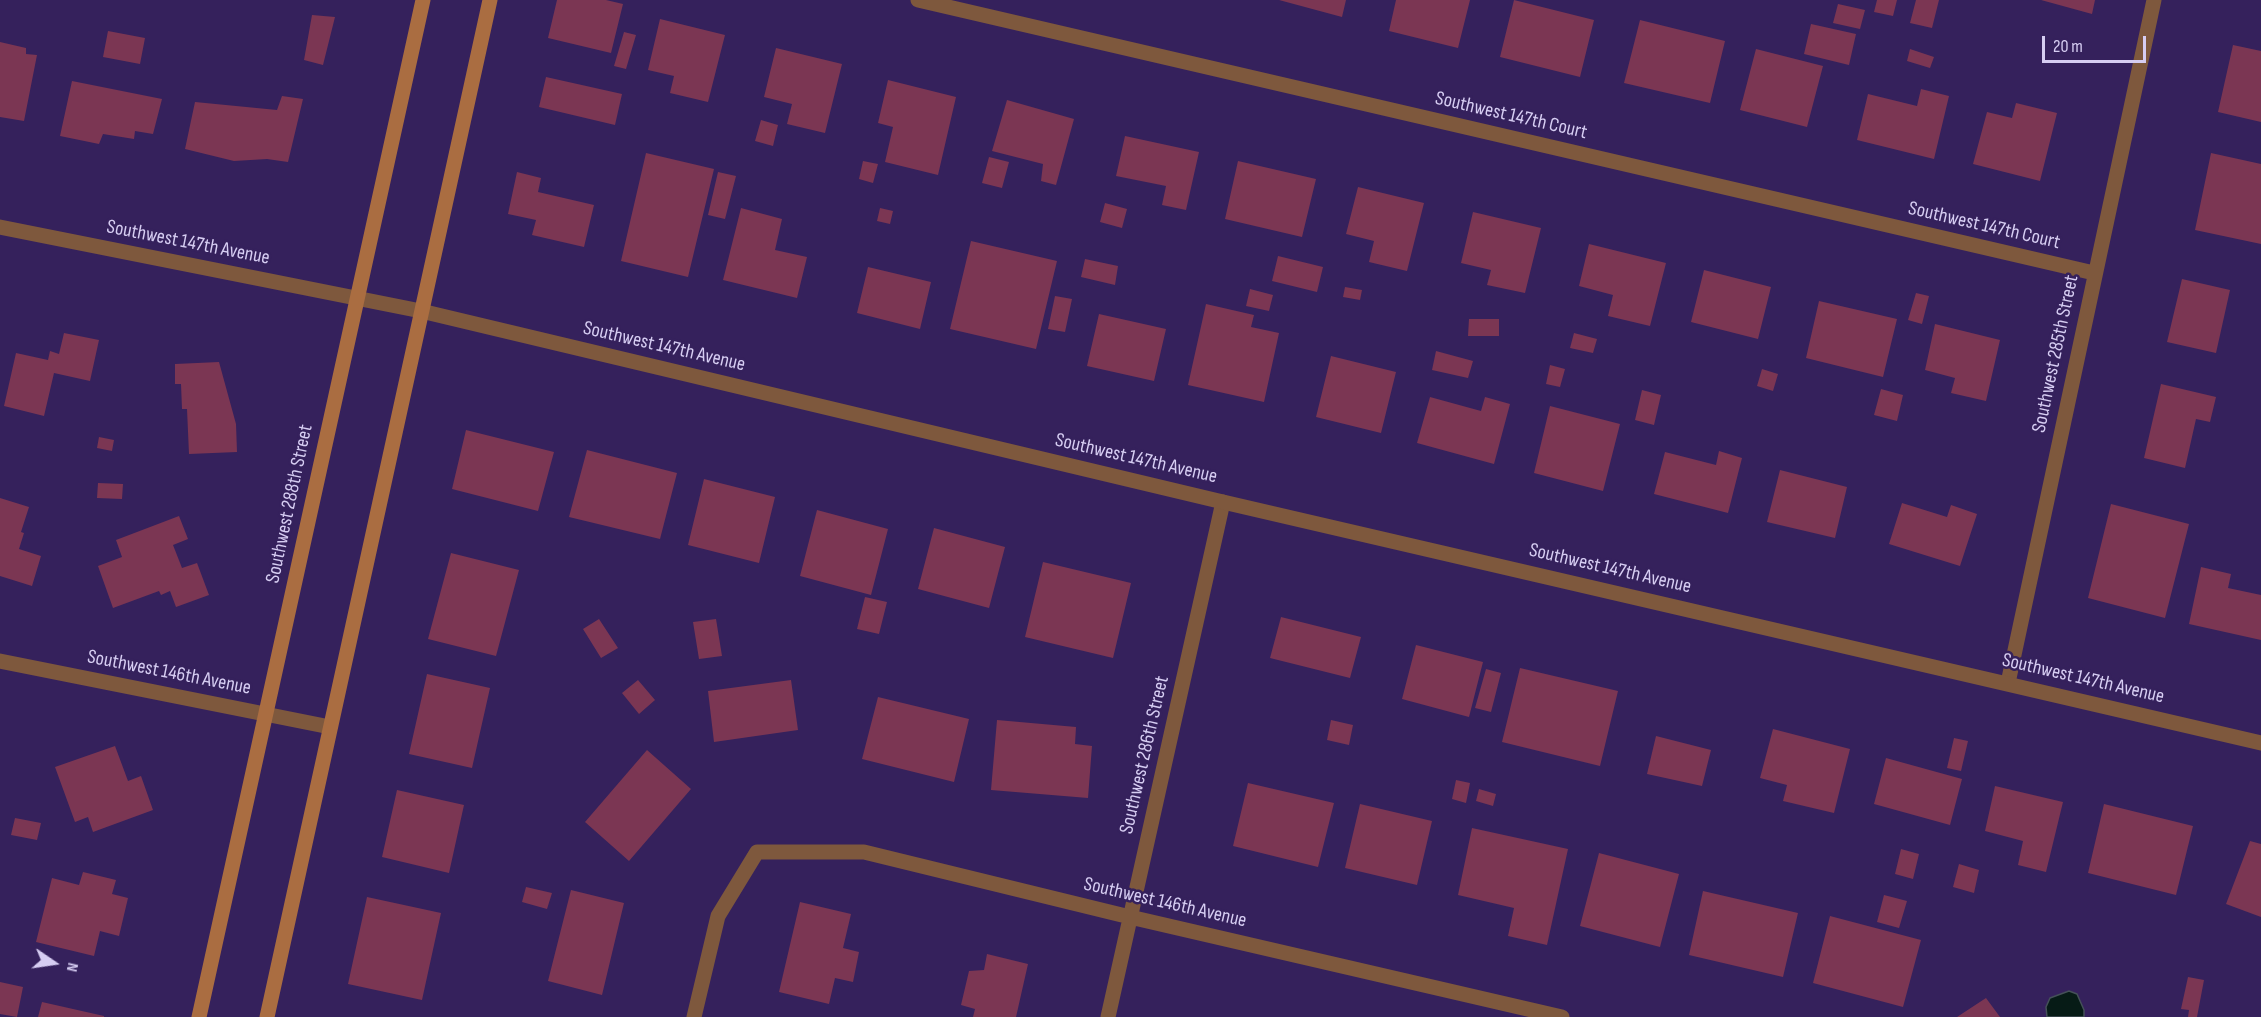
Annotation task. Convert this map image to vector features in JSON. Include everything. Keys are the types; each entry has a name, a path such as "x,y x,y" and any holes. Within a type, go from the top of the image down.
{"main road":[{"name":"Southwest 288th Street","path":"199,1017 423,0"},
{"path":"267,1017 490,0"}],"street":[{"name":"Southwest 147th Court","path":"918,0 2094,273"},
{"name":"Southwest 285th Street","path":"2008,683 2154,0"},
{"name":"Southwest 147th Avenue","path":"0,227 421,311 2261,743"},
{"name":"Southwest 286th Street","path":"1108,1017 1223,501"},
{"name":"Southwest 146th Avenue","path":"0,661 330,727"},
{"name":"Southwest 146th Avenue","path":"694,1017 718,916 757,852 864,852 1527,1013 1562,1017"}],"shaded area":[{"path":"2069,991 2077,994 2084,1010 2084,1017 2047,1017 2046,1007 2050,998"}],"building":[{"path":"557,0 606,0 623,4 611,53 548,38"},
{"path":"1279,0 1346,0 1342,17"},
{"path":"1396,0 1470,0 1458,48 1389,31"},
{"path":"1514,0 1594,20 1580,77 1500,57"},
{"path":"1877,0 1897,0 1893,16 1874,12"},
{"path":"1916,0 1939,0 1932,28 1910,23"},
{"path":"2041,0 2095,0 2092,14"},
{"path":"1838,4 1865,10 1860,29 1833,23"},
{"path":"312,15 335,17 323,65 304,60"},
{"path":"660,19 725,35 708,102 670,93 674,76 648,70"},
{"path":"1640,20 1725,41 1710,103 1624,83"},
{"path":"1811,24 1856,34 1849,65 1804,54"},
{"path":"108,31 145,38 140,64 103,57"},
{"path":"624,32 636,35 626,69 614,66"},
{"path":"0,42 26,48 26,54 37,55 24,121 0,117"},
{"path":"2233,45 2261,51 2261,122 2218,112"},
{"path":"776,48 842,64 825,133 787,124 792,104 764,97"},
{"path":"1756,49 1823,66 1807,127 1740,110"},
{"path":"1910,49 1934,57 1930,68 1907,61"},
{"path":"546,77 622,94 615,125 539,107"},
{"path":"888,80 956,97 938,175 885,162 893,127 878,123"},
{"path":"72,81 162,99 153,134 135,131 134,139 103,134 99,144 60,136"},
{"path":"1921,89 1949,96 1934,159 1857,140 1868,94 1917,106"},
{"path":"282,96 303,99 288,162 267,159 234,161 185,149 195,102 277,110"},
{"path":"1007,100 1074,119 1056,185 1041,181 1043,164 992,151"},
{"path":"2016,103 2057,113 2040,181 1973,164 1987,112 2012,118"},
{"path":"761,120 778,125 773,146 755,141"},
{"path":"1125,136 1199,152 1186,210 1162,205 1166,186 1116,176"},
{"path":"646,153 714,169 688,277 621,261"},
{"path":"2211,153 2261,164 2261,244 2195,230"},
{"path":"989,157 1009,162 1002,188 982,183"},
{"path":"863,161 878,164 873,183 859,179"},
{"path":"1238,161 1316,179 1302,237 1225,219"},
{"path":"517,172 541,178 538,192 594,205 584,247 532,235 536,220 508,214"},
{"path":"718,172 736,176 725,219 708,215"},
{"path":"1358,187 1424,203 1407,271 1369,262 1374,241 1346,234"},
{"path":"1105,203 1127,209 1122,228 1100,222"},
{"path":"741,208 782,219 775,250 807,257 797,298 723,280"},
{"path":"880,208 893,211 890,224 877,221"},
{"path":"1473,212 1541,228 1525,293 1487,285 1491,270 1461,263"},
{"path":"971,241 1057,261 1036,349 950,329"},
{"path":"1589,244 1666,263 1650,326 1608,316 1613,295 1579,286"},
{"path":"1278,256 1323,267 1317,292 1272,281"},
{"path":"1085,259 1118,266 1115,285 1081,277"},
{"path":"868,267 931,282 920,329 857,313"},
{"path":"1704,270 1771,287 1758,339 1691,322"},
{"path":"2182,279 2230,290 2216,353 2167,342"},
{"path":"1345,287 1362,290 1360,300 1343,297"},
{"path":"1250,289 1273,295 1269,311 1246,306"},
{"path":"1916,293 1929,296 1922,324 1908,320"},
{"path":"1055,296 1072,299 1065,332 1048,329"},
{"path":"1819,301 1897,319 1883,377 1806,358"},
{"path":"1206,304 1254,315 1251,327 1279,333 1264,402 1188,385"},
{"path":"1099,314 1166,329 1154,381 1087,366"},
{"path":"1469,319 1499,319 1499,336 1468,336"},
{"path":"1935,324 2000,340 1986,401 1951,393 1955,378 1925,370"},
{"path":"64,333 99,340 90,381 54,373 44,416 4,406 16,353 48,360 50,351 59,354"},
{"path":"1574,333 1597,339 1593,353 1570,348"},
{"path":"1436,351 1473,361 1468,378 1432,370"},
{"path":"1331,356 1396,372 1381,433 1316,417"},
{"path":"219,362 236,424 237,452 189,454 187,409 182,409 181,384 175,384 175,364"},
{"path":"1550,365 1565,369 1560,387 1546,384"},
{"path":"1762,369 1778,374 1773,391 1757,386"},
{"path":"2161,384 2216,397 2210,422 2196,419 2185,468 2144,458"},
{"path":"1881,389 1903,395 1897,421 1874,415"},
{"path":"1642,390 1661,395 1654,425 1635,420"},
{"path":"1430,397 1481,411 1485,397 1510,404 1494,464 1417,443"},
{"path":"1550,406 1620,424 1603,491 1534,473"},
{"path":"466,430 554,452 538,511 452,489"},
{"path":"99,437 114,440 112,451 97,448"},
{"path":"587,450 677,473 660,539 569,517"},
{"path":"1719,451 1742,458 1728,513 1654,494 1665,452 1716,465"},
{"path":"1780,470 1847,487 1835,538 1767,522"},
{"path":"704,479 775,497 759,563 688,545"},
{"path":"98,483 123,484 122,499 97,498"},
{"path":"0,498 29,507 21,532 24,533 19,549 41,556 32,586 0,576"},
{"path":"1902,503 1947,517 1951,505 1977,514 1960,566 1889,544"},
{"path":"2111,504 2189,524 2165,618 2088,598"},
{"path":"817,510 888,529 871,595 800,576"},
{"path":"179,516 188,539 173,545 182,568 197,563 209,595 176,607 170,591 161,595 159,591 113,608 98,566 122,557 116,540"},
{"path":"934,528 1005,547 989,608 918,589"},
{"path":"451,553 519,570 496,656 428,639"},
{"path":"1043,562 1131,583 1113,658 1025,637"},
{"path":"2201,567 2231,574 2228,588 2261,595 2261,640 2189,624"},
{"path":"865,597 887,602 879,634 857,629"},
{"path":"1281,617 1361,637 1350,678 1270,658"},
{"path":"599,619 618,648 601,658 583,629"},
{"path":"716,619 722,656 699,659 693,622"},
{"path":"1416,645 1483,662 1469,717 1402,699"},
{"path":"1520,668 1618,691 1600,766 1502,742"},
{"path":"1486,669 1501,673 1491,712 1475,708"},
{"path":"427,674 490,688 472,768 409,754"},
{"path":"638,680 655,700 639,714 622,693"},
{"path":"791,680 798,730 714,742 708,691"},
{"path":"878,697 969,719 954,782 862,759"},
{"path":"997,720 1076,727 1075,744 1092,746 1088,798 991,790"},
{"path":"1331,720 1353,725 1349,745 1327,740"},
{"path":"1773,729 1850,749 1834,813 1783,801 1787,785 1760,778"},
{"path":"1656,736 1711,750 1702,786 1647,774"},
{"path":"1954,738 1968,741 1961,771 1947,768"},
{"path":"115,746 128,781 141,776 153,810 93,832 88,817 75,822 55,767"},
{"path":"647,750 691,789 629,861 585,822"},
{"path":"1886,758 1962,779 1950,825 1874,804"},
{"path":"1456,780 1470,783 1466,803 1452,799"},
{"path":"1248,783 1334,803 1318,867 1233,846"},
{"path":"1995,786 2063,802 2046,872 2018,865 2023,841 1985,831"},
{"path":"1479,789 1496,794 1493,806 1476,801"},
{"path":"397,790 464,805 449,873 382,857"},
{"path":"1360,804 1432,821 1417,885 1345,868"},
{"path":"2104,804 2193,826 2176,895 2088,873"},
{"path":"15,818 41,823 37,840 11,835"},
{"path":"1472,828 1568,849 1547,945 1508,936 1514,908 1458,895"},
{"path":"2250,841 2261,844 2261,917 2226,904"},
{"path":"1901,849 1919,854 1913,879 1895,874"},
{"path":"1599,853 1679,874 1660,947 1580,926"},
{"path":"1959,864 1979,870 1974,893 1953,887"},
{"path":"83,872 116,880 112,894 128,898 119,936 100,931 94,956 36,942 52,878 79,885"},
{"path":"526,887 552,893 547,909 522,902"},
{"path":"571,890 624,903 602,995 548,981"},
{"path":"1703,891 1798,913 1783,977 1689,955"},
{"path":"1884,895 1907,901 1899,928 1877,922"},
{"path":"367,897 441,913 422,1000 348,984"},
{"path":"800,902 851,914 843,948 859,952 853,982 835,978 829,1004 779,992"},
{"path":"1830,916 1921,940 1903,1007 1813,983"},
{"path":"987,954 1028,964 1016,1017 973,1017 975,1009 961,1005 969,971 984,970"},
{"path":"2188,977 2204,980 2197,1017 2188,1017 2189,1010 2181,1009"},
{"path":"0,982 23,987 17,1017 0,1014"},
{"path":"1986,998 2000,1017 1957,1017"},
{"path":"42,1002 104,1016 104,1017 38,1017"}]}
